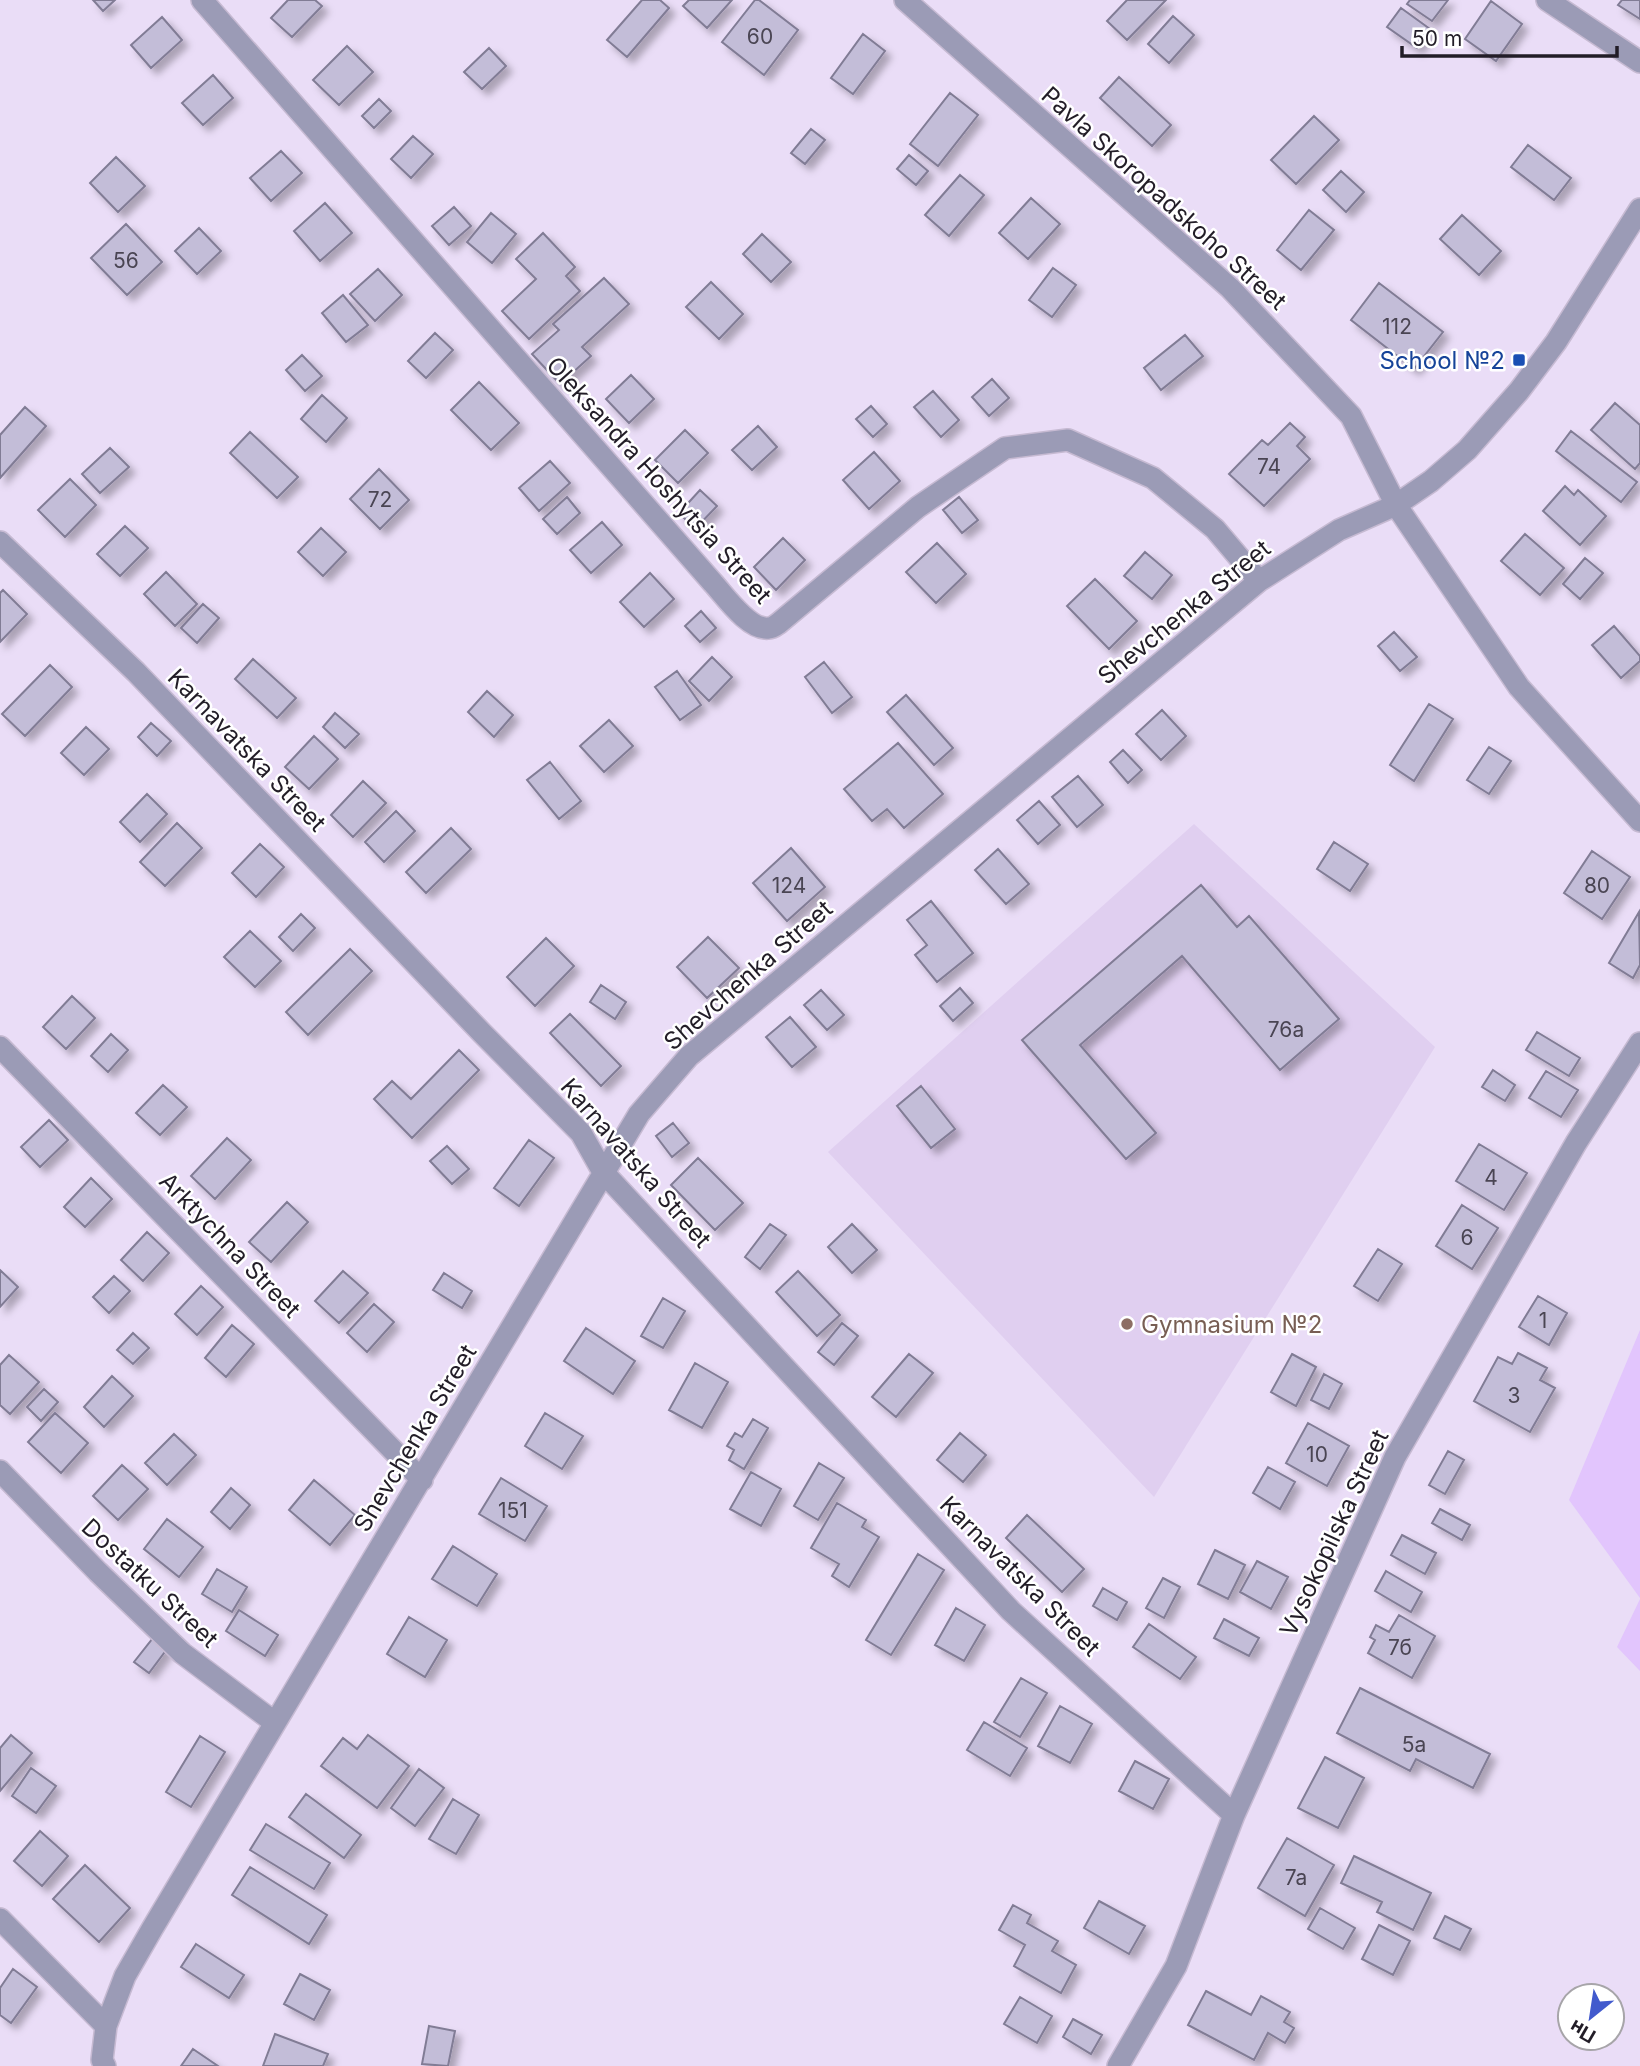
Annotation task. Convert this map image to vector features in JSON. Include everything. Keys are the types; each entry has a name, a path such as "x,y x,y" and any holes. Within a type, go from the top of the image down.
{"street":[{"name":"Oleksandra Hoshytsia Street","path":"202,0 520,365 745,619 756,626 769,628 779,623 918,507 1005,448 1068,440 1153,478 1215,529 1259,581"},
{"name":"Pavla Skoropadskoho Street","path":"905,0 1230,288 1351,416 1396,506 1519,687 1640,821"},
{"path":"1547,0 1640,62"},
{"name":"Shevchenka Street","path":"101,2064 106,2026 125,1976 274,1722 422,1480 639,1114 689,1056 1259,581 1339,530 1396,506 1467,450 1519,391 1556,342 1640,209"},
{"name":"Karnavatska Street","path":"0,542 136,672 580,1133 603,1172 1011,1611 1234,1815"},
{"name":"Vysokopilska Street","path":"1118,2066 1176,1966 1234,1815 1395,1457 1576,1143 1640,1043"},
{"name":"Arktychna Street","path":"0,1047 422,1480"},
{"name":"Dostatku Street","path":"0,1471 98,1572 182,1653 274,1722"},
{"path":"0,1919 106,2026"}],"shaded area":[{"name":"Gymnasium №2","path":"1194,824 1435,1047 1154,1497 828,1152"},
{"path":"1640,1330 1640,1598 1569,1500"},
{"path":"1640,1599 1640,1671 1617,1647"}],"building":[{"path":"93,0 115,0 103,11"},
{"path":"288,0 315,0 322,6 292,37 271,18"},
{"path":"642,0 660,0 669,8 627,57 607,40"},
{"path":"689,0 732,0 707,28 683,6"},
{"path":"755,0 759,0 798,30 764,75 722,42"},
{"path":"1127,0 1166,0 1127,40 1107,21"},
{"path":"1410,0 1448,0 1432,21 1407,4"},
{"path":"1622,0 1640,0 1640,19 1618,5"},
{"path":"1491,1 1522,24 1496,61 1465,39"},
{"path":"1401,8 1430,29 1417,48 1387,27"},
{"path":"1173,16 1194,35 1169,63 1148,44"},
{"path":"162,17 182,40 151,68 131,45"},
{"path":"863,34 885,51 853,94 831,78"},
{"path":"347,46 373,72 339,105 313,80"},
{"path":"489,48 506,66 482,89 464,72"},
{"path":"213,75 233,98 203,125 182,103"},
{"path":"1119,77 1171,125 1152,146 1100,98"},
{"path":"950,93 978,115 938,166 910,144"},
{"path":"379,99 391,111 374,128 362,116"},
{"path":"1314,116 1339,140 1296,184 1271,160"},
{"path":"811,129 825,140 805,164 791,153"},
{"path":"413,136 433,154 411,178 391,159"},
{"path":"1528,145 1571,178 1554,200 1511,167"},
{"path":"281,151 302,173 271,201 250,178"},
{"path":"909,155 928,171 916,185 897,169"},
{"path":"116,157 145,186 118,212 90,183"},
{"path":"1341,171 1364,192 1346,212 1323,190"},
{"path":"960,175 984,195 949,236 925,215"},
{"path":"1031,198 1060,224 1028,259 999,233"},
{"path":"325,203 352,233 320,261 294,231"},
{"path":"454,207 471,226 449,245 432,226"},
{"path":"1309,210 1334,230 1301,270 1277,250"},
{"path":"491,213 516,234 492,263 467,242"},
{"path":"1462,215 1501,251 1479,275 1440,239"},
{"path":"126,224 162,262 127,295 91,258"},
{"path":"199,228 221,251 197,274 175,251"},
{"path":"543,233 575,267 566,276 580,291 529,339 502,311 536,279 516,259"},
{"path":"762,234 791,262 771,282 743,254"},
{"path":"1053,268 1076,285 1052,317 1029,300"},
{"path":"378,269 402,295 375,321 350,294"},
{"path":"604,278 629,304 582,347 591,356 560,384 532,354 559,330 553,324"},
{"path":"711,282 743,314 719,339 686,307"},
{"path":"1379,283 1443,332 1414,369 1351,320"},
{"path":"343,295 368,325 346,342 322,313"},
{"path":"435,333 453,350 426,378 408,361"},
{"path":"1185,335 1203,356 1161,390 1144,368"},
{"path":"302,355 322,376 305,391 286,370"},
{"path":"631,375 654,399 629,423 606,399"},
{"path":"992,379 1009,398 989,416 972,397"},
{"path":"479,382 519,423 491,450 451,410"},
{"path":"933,391 959,420 941,437 914,407"},
{"path":"322,395 347,418 326,442 301,419"},
{"path":"1615,403 1640,425 1640,463 1635,469 1591,430"},
{"path":"871,406 887,424 873,437 856,419"},
{"path":"25,407 46,426 0,478 0,435"},
{"path":"1290,423 1305,437 1297,446 1310,459 1264,506 1229,474 1262,440 1268,445"},
{"path":"758,426 777,447 752,470 732,450"},
{"path":"685,430 708,453 678,483 655,460"},
{"path":"1571,431 1637,482 1621,502 1556,451"},
{"path":"250,432 298,477 277,498 230,453"},
{"path":"110,448 129,467 100,493 82,474"},
{"path":"874,452 900,481 869,509 843,480"},
{"path":"550,461 570,483 539,511 519,488"},
{"path":"379,469 409,500 380,529 350,499"},
{"path":"70,479 96,505 65,537 38,510"},
{"path":"1565,486 1574,495 1578,490 1606,516 1580,545 1543,511"},
{"path":"700,490 717,506 695,529 679,513"},
{"path":"567,497 580,513 557,534 543,519"},
{"path":"959,497 978,520 962,533 943,510"},
{"path":"602,522 622,545 591,573 570,550"},
{"path":"125,526 148,548 120,576 97,554"},
{"path":"321,528 346,552 323,576 298,552"},
{"path":"1525,534 1564,568 1540,595 1501,561"},
{"path":"783,538 805,560 776,590 754,567"},
{"path":"937,543 966,574 936,603 906,572"},
{"path":"1145,552 1172,575 1152,599 1124,576"},
{"path":"1585,558 1603,573 1580,599 1563,584"},
{"path":"166,572 197,604 175,626 144,594"},
{"path":"650,573 674,599 644,627 620,602"},
{"path":"1095,579 1137,621 1109,649 1067,606"},
{"path":"3,590 27,614 0,642 0,593"},
{"path":"203,604 219,618 197,643 181,628"},
{"path":"701,611 716,628 700,642 685,626"},
{"path":"1614,626 1640,656 1640,661 1621,678 1592,645"},
{"path":"1394,632 1417,657 1400,671 1378,646"},
{"path":"712,657 732,677 709,701 689,681"},
{"path":"253,659 296,698 277,718 235,679"},
{"path":"824,662 852,697 832,713 805,677"},
{"path":"50,665 72,687 25,736 2,714"},
{"path":"677,671 701,705 680,720 655,687"},
{"path":"487,691 513,715 494,737 468,712"},
{"path":"906,695 953,748 934,765 887,712"},
{"path":"1429,704 1453,719 1414,781 1390,765"},
{"path":"1162,710 1186,736 1161,760 1136,734"},
{"path":"335,713 359,734 345,748 323,727"},
{"path":"609,720 633,746 604,772 580,746"},
{"path":"151,723 171,741 157,756 138,737"},
{"path":"86,727 109,749 84,775 61,753"},
{"path":"314,736 338,759 309,789 285,767"},
{"path":"898,743 943,794 904,828 887,809 872,821 844,789"},
{"path":"1489,747 1511,761 1489,794 1467,780"},
{"path":"1123,750 1142,770 1128,783 1110,762"},
{"path":"550,762 581,801 559,819 527,780"},
{"path":"1078,776 1103,805 1077,827 1052,797"},
{"path":"363,781 386,803 353,837 331,815"},
{"path":"147,794 167,814 140,842 120,822"},
{"path":"1039,801 1060,825 1038,844 1017,820"},
{"path":"396,811 415,831 384,862 365,842"},
{"path":"177,823 202,848 165,886 140,862"},
{"path":"451,828 471,849 426,893 406,872"},
{"path":"1334,842 1368,864 1350,891 1317,869"},
{"path":"260,844 284,867 256,897 232,873"},
{"path":"791,848 825,887 787,921 753,883"},
{"path":"998,849 1029,884 1006,904 975,870"},
{"path":"1592,851 1630,877 1602,919 1564,893"},
{"path":"1201,885 1237,927 1249,916 1339,1019 1280,1070 1182,956 1080,1045 1156,1133 1126,1159 1022,1040"},
{"path":"931,901 973,953 937,982 915,955 927,945 907,920"},
{"path":"1639,912 1640,965 1633,978 1609,963"},
{"path":"301,914 315,928 293,951 279,937"},
{"path":"250,931 281,961 255,987 224,957"},
{"path":"708,937 739,968 707,998 677,967"},
{"path":"546,938 574,966 535,1006 507,977"},
{"path":"350,949 372,971 308,1035 286,1012"},
{"path":"601,985 626,1002 615,1019 590,1002"},
{"path":"960,988 973,1003 953,1021 940,1006"},
{"path":"821,990 844,1015 827,1030 804,1005"},
{"path":"72,996 95,1018 66,1049 43,1027"},
{"path":"570,1014 621,1066 601,1086 550,1033"},
{"path":"790,1017 816,1047 792,1067 766,1037"},
{"path":"1537,1032 1580,1058 1569,1076 1526,1050"},
{"path":"111,1034 128,1050 108,1072 91,1056"},
{"path":"459,1050 479,1070 412,1138 374,1099 392,1081 411,1099"},
{"path":"1493,1070 1515,1085 1505,1101 1482,1087"},
{"path":"1546,1071 1578,1090 1561,1117 1529,1098"},
{"path":"163,1085 187,1107 160,1135 136,1113"},
{"path":"921,1086 955,1129 931,1148 897,1106"},
{"path":"49,1120 68,1140 40,1167 21,1147"},
{"path":"673,1123 689,1143 672,1157 656,1136"},
{"path":"227,1138 251,1160 215,1199 191,1176"},
{"path":"529,1140 554,1158 519,1206 494,1188"},
{"path":"1479,1144 1527,1173 1504,1210 1456,1181"},
{"path":"447,1146 469,1169 452,1184 430,1161"},
{"path":"698,1158 743,1203 715,1230 671,1185"},
{"path":"91,1178 112,1199 85,1227 64,1207"},
{"path":"287,1202 308,1222 271,1262 249,1242"},
{"path":"1462,1205 1498,1228 1472,1269 1436,1246"},
{"path":"770,1224 786,1235 760,1269 745,1257"},
{"path":"852,1224 877,1250 852,1273 828,1247"},
{"path":"147,1232 169,1253 143,1281 121,1260"},
{"path":"1378,1249 1402,1264 1378,1301 1354,1286"},
{"path":"0,1270 18,1287 0,1307"},
{"path":"343,1271 368,1293 339,1323 315,1301"},
{"path":"798,1271 840,1315 817,1336 776,1292"},
{"path":"444,1273 472,1291 462,1308 433,1290"},
{"path":"114,1276 130,1291 109,1313 93,1297"},
{"path":"201,1286 223,1307 197,1335 175,1314"},
{"path":"1538,1296 1567,1313 1549,1345 1519,1327"},
{"path":"663,1298 685,1311 663,1348 641,1336"},
{"path":"374,1304 394,1322 367,1352 347,1333"},
{"path":"842,1323 858,1336 834,1365 818,1352"},
{"path":"232,1325 254,1344 226,1377 205,1358"},
{"path":"586,1328 635,1361 613,1394 564,1361"},
{"path":"133,1333 149,1348 133,1364 117,1350"},
{"path":"1518,1353 1547,1368 1540,1380 1555,1388 1530,1432 1474,1401 1498,1357 1512,1364"},
{"path":"909,1354 933,1373 896,1417 872,1397"},
{"path":"1292,1354 1316,1367 1296,1406 1271,1392"},
{"path":"9,1355 39,1382 10,1414 0,1405 0,1365"},
{"path":"695,1363 728,1382 702,1428 669,1410"},
{"path":"1324,1374 1342,1384 1329,1409 1311,1400"},
{"path":"112,1376 133,1396 104,1427 84,1407"},
{"path":"44,1389 58,1402 41,1421 27,1407"},
{"path":"55,1413 88,1443 61,1473 28,1442"},
{"path":"545,1413 583,1436 562,1469 525,1446"},
{"path":"753,1419 768,1428 744,1469 729,1460 734,1450 727,1446 735,1433 742,1437"},
{"path":"1308,1423 1349,1446 1327,1486 1286,1463"},
{"path":"960,1433 986,1455 963,1482 937,1460"},
{"path":"174,1434 196,1455 167,1485 145,1463"},
{"path":"1448,1451 1464,1460 1445,1494 1429,1485"},
{"path":"819,1463 844,1478 818,1520 794,1506"},
{"path":"122,1465 148,1489 118,1520 93,1496"},
{"path":"1268,1467 1295,1482 1280,1509 1253,1493"},
{"path":"751,1472 781,1489 761,1526 730,1509"},
{"path":"501,1478 547,1506 525,1541 479,1514"},
{"path":"314,1480 355,1515 330,1545 289,1510"},
{"path":"231,1488 250,1505 230,1529 211,1512"},
{"path":"837,1503 866,1520 862,1527 879,1537 849,1587 832,1576 839,1564 811,1548"},
{"path":"1440,1509 1470,1525 1462,1540 1432,1523"},
{"path":"1027,1515 1084,1569 1062,1592 1006,1538"},
{"path":"167,1519 203,1547 179,1577 144,1549"},
{"path":"1402,1535 1436,1553 1425,1574 1391,1555"},
{"path":"453,1546 497,1574 477,1606 432,1579"},
{"path":"1215,1550 1245,1565 1228,1599 1198,1584"},
{"path":"918,1554 944,1570 891,1655 866,1640"},
{"path":"1257,1561 1288,1577 1271,1609 1240,1592"},
{"path":"217,1569 247,1587 232,1612 202,1594"},
{"path":"1386,1571 1422,1592 1411,1612 1375,1591"},
{"path":"1163,1578 1180,1587 1164,1618 1146,1608"},
{"path":"1103,1588 1127,1602 1117,1620 1093,1606"},
{"path":"956,1608 985,1625 964,1661 935,1645"},
{"path":"239,1610 278,1635 265,1656 226,1631"},
{"path":"1399,1615 1435,1636 1412,1678 1368,1653 1375,1640 1370,1637 1376,1625 1389,1632"},
{"path":"409,1617 447,1640 425,1677 387,1654"},
{"path":"1224,1619 1259,1638 1249,1656 1214,1638"},
{"path":"1149,1624 1196,1657 1180,1679 1133,1647"},
{"path":"153,1638 167,1649 149,1673 134,1662"},
{"path":"1021,1678 1047,1693 1020,1737 994,1722"},
{"path":"1360,1688 1490,1754 1473,1788 1416,1759 1410,1771 1337,1733"},
{"path":"1060,1706 1092,1724 1070,1763 1038,1746"},
{"path":"984,1722 1027,1748 1010,1776 967,1750"},
{"path":"11,1735 32,1753 0,1791 0,1748"},
{"path":"368,1735 409,1766 377,1808 321,1766 343,1738 357,1749"},
{"path":"200,1736 225,1752 191,1807 166,1792"},
{"path":"1325,1757 1364,1778 1338,1828 1298,1808"},
{"path":"1135,1761 1169,1779 1153,1809 1119,1791"},
{"path":"31,1768 56,1786 36,1813 12,1796"},
{"path":"419,1769 444,1788 415,1826 391,1808"},
{"path":"306,1794 361,1835 344,1858 289,1817"},
{"path":"453,1799 479,1815 456,1854 429,1839"},
{"path":"266,1824 330,1863 314,1889 250,1850"},
{"path":"40,1831 68,1856 42,1886 14,1861"},
{"path":"1287,1838 1334,1865 1305,1916 1258,1888"},
{"path":"1354,1856 1431,1893 1413,1930 1377,1912 1382,1902 1341,1883"},
{"path":"85,1865 130,1908 99,1942 53,1899"},
{"path":"250,1867 327,1915 309,1944 232,1895"},
{"path":"1099,1901 1145,1926 1129,1954 1084,1928"},
{"path":"1013,1905 1031,1915 1027,1923 1058,1941 1052,1951 1076,1965 1061,1993 1014,1966 1025,1945 999,1930"},
{"path":"1320,1908 1355,1928 1343,1949 1308,1929"},
{"path":"1445,1916 1471,1929 1460,1950 1434,1938"},
{"path":"1379,1925 1410,1941 1393,1975 1362,1959"},
{"path":"196,1944 244,1975 229,1998 181,1967"},
{"path":"13,1969 37,1987 11,2023 0,2015 0,1988"},
{"path":"300,1974 330,1990 314,2020 284,2004"},
{"path":"1206,1991 1251,2015 1261,1996 1290,2012 1284,2022 1294,2028 1285,2043 1268,2033 1254,2060 1188,2025"},
{"path":"1020,1997 1052,2016 1037,2043 1004,2024"},
{"path":"1073,2019 1102,2035 1091,2054 1063,2037"},
{"path":"429,2026 455,2031 448,2066 422,2064"},
{"path":"275,2034 328,2054 323,2066 263,2066"},
{"path":"193,2049 218,2066 181,2066"}],"place":[{"name":"School №2","path":"1519,360"},
{"name":"Gymnasium №2","path":"1127,1324"}]}
